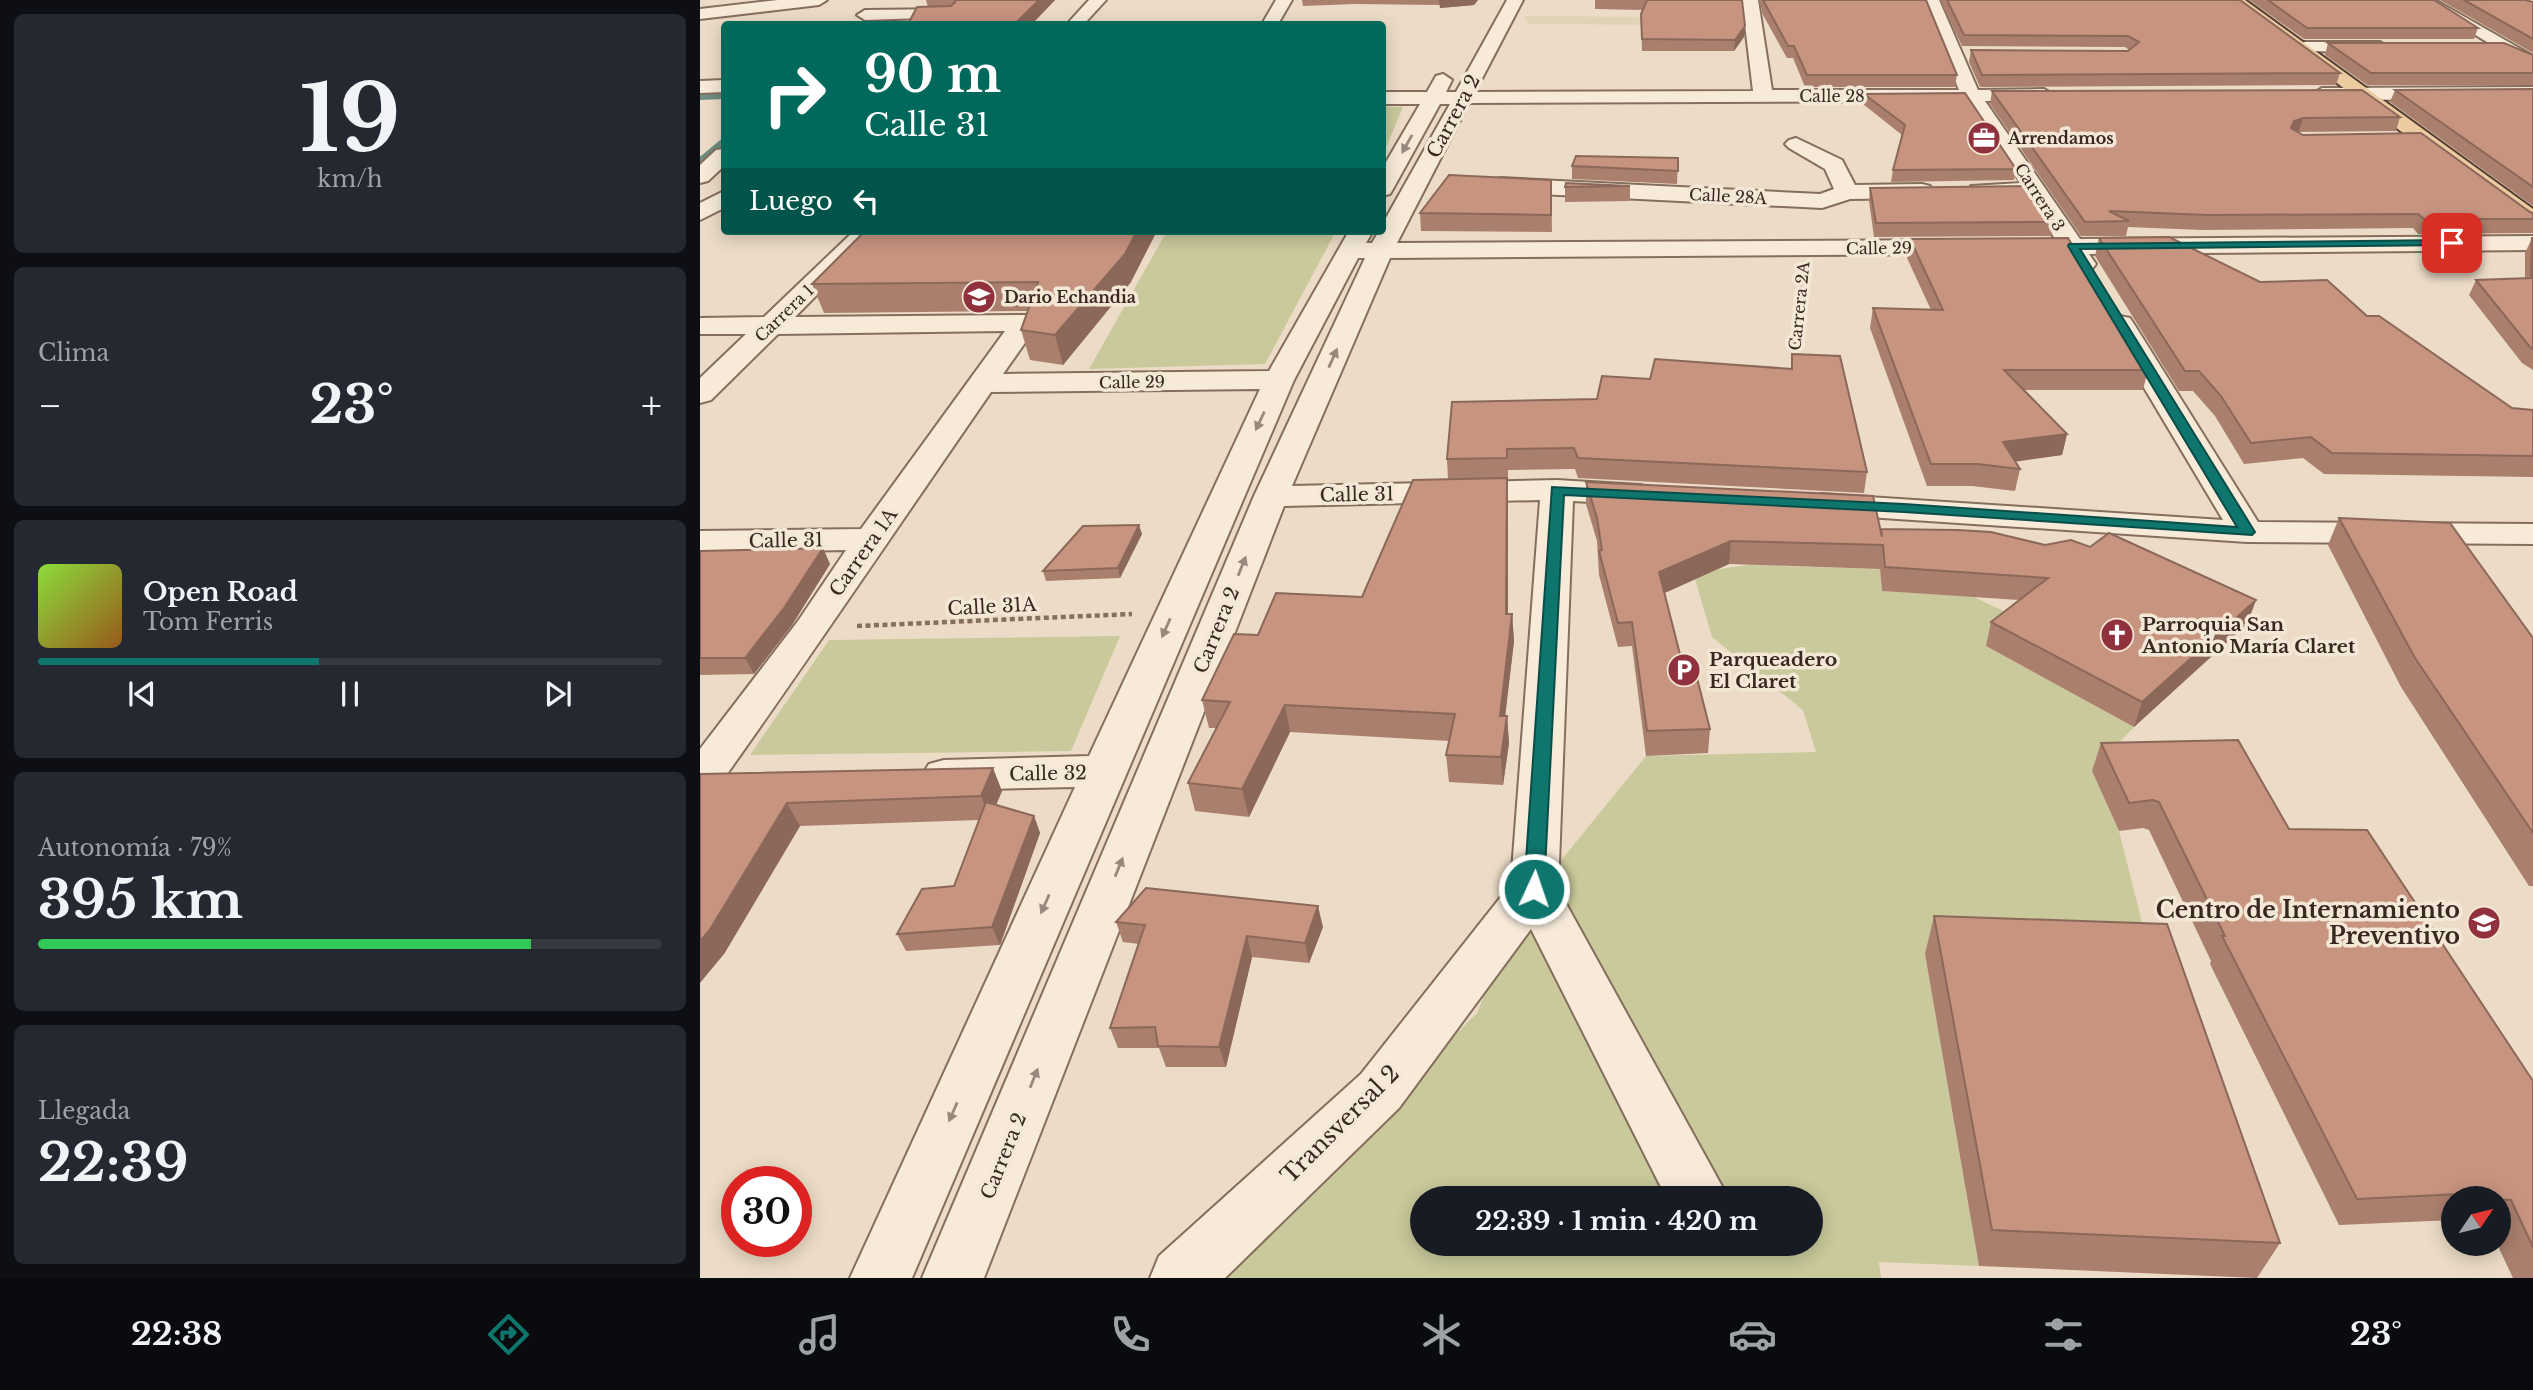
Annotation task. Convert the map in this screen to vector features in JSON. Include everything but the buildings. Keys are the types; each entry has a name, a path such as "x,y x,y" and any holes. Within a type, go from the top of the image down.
{"main road":[{"path":"2235,0 2533,220"}],"street":[{"path":"700,13 777,2 819,0"},
{"path":"865,15 944,18 966,0"},
{"path":"1078,21 1098,0"},
{"path":"1272,21 1284,0"},
{"name":"Carrera 2","path":"1386,219 1416,184 1449,88 1483,47 1515,0"},
{"path":"1750,0 1763,96"},
{"name":"Carrera 3","path":"1931,0 1971,95 2037,190 2095,282"},
{"path":"2424,0 2533,64"},
{"path":"777,2 794,16"},
{"path":"2298,47 2394,47"},
{"path":"2463,47 2504,47"},
{"path":"1953,54 1980,54"},
{"path":"700,87 721,86"},
{"name":"Calle 28","path":"1386,98 1449,88 1763,96 2068,95"},
{"path":"2305,94 2533,93"},
{"path":"2387,140 2423,139"},
{"path":"1796,144 1834,165 1847,192"},
{"path":"700,176 721,158"},
{"name":"Calle 28A","path":"1474,184 1822,201 1847,192 2037,190"},
{"path":"700,213 721,200"},
{"name":"Carrera 1","path":"803,259 830,235"},
{"name":"Carrera 1","path":"700,394 864,235"},
{"name":"Calle 29","path":"1364,245 1805,249 2533,243"},
{"name":"Carrera 2","path":"881,1278 1103,771 1279,380 1364,245"},
{"name":"Carrera 2","path":"953,1278 1271,496 1364,245"},
{"name":"Carrera 1","path":"732,325 762,297"},
{"path":"2109,306 2247,532"},
{"name":"Carrera 1A","path":"700,780 811,629 871,539 985,383 1025,323 771,325"},
{"path":"704,336 732,325 771,325"},
{"name":"Calle 29","path":"985,383 1279,380"},
{"path":"1557,490 1534,889 1691,1186"},
{"name":"Calle 31","path":"1271,496 1557,490 1668,496"},
{"path":"1793,502 2247,532 2533,534"},
{"name":"Calle 31","path":"700,542 871,539"},
{"name":"Calle 32","path":"909,776 1103,771"},
{"path":"700,780 742,779"},
{"name":"Transversal 2","path":"1181,1278 1380,1091 1534,889"}],"path":[{"name":"Carrera 2A","path":"1793,363 1805,249"},
{"name":"Calle 31A","path":"811,629 1174,612"}],"shaded area":[{"path":"1525,16 1666,17 1658,25 1528,24"}],"green space":[{"path":"1386,107 1403,107 1386,147"},
{"path":"1165,235 1334,235 1265,364 1089,369"},
{"path":"1749,565 1880,569 1882,591 1974,597 2020,619 1986,646 2134,727 2092,771 2119,831 2152,962 1925,954 1979,1266 1879,1262 1881,1278 1213,1278 1477,1013 1518,913 1646,756 1816,752 1803,710 1712,637 1695,579 1719,569"},
{"path":"1120,636 1071,751 750,755 829,640"}],"waterway":[{"path":"700,97 721,96"},
{"path":"700,162 721,144"}],"place":[{"name":"Arrendamos","path":"1984,138"},
{"name":"Dario Echandia","path":"979,297"},
{"name":"Parroquia San Antonio María Claret","path":"2117,635"},
{"name":"Parqueadero El Claret","path":"1684,670"},
{"name":"Centro de Internamiento Preventivo","path":"2484,923"}],"route":[{"path":"1534,889 1557,490 1904,508 2247,532 2073,246 2452,243"}]}
